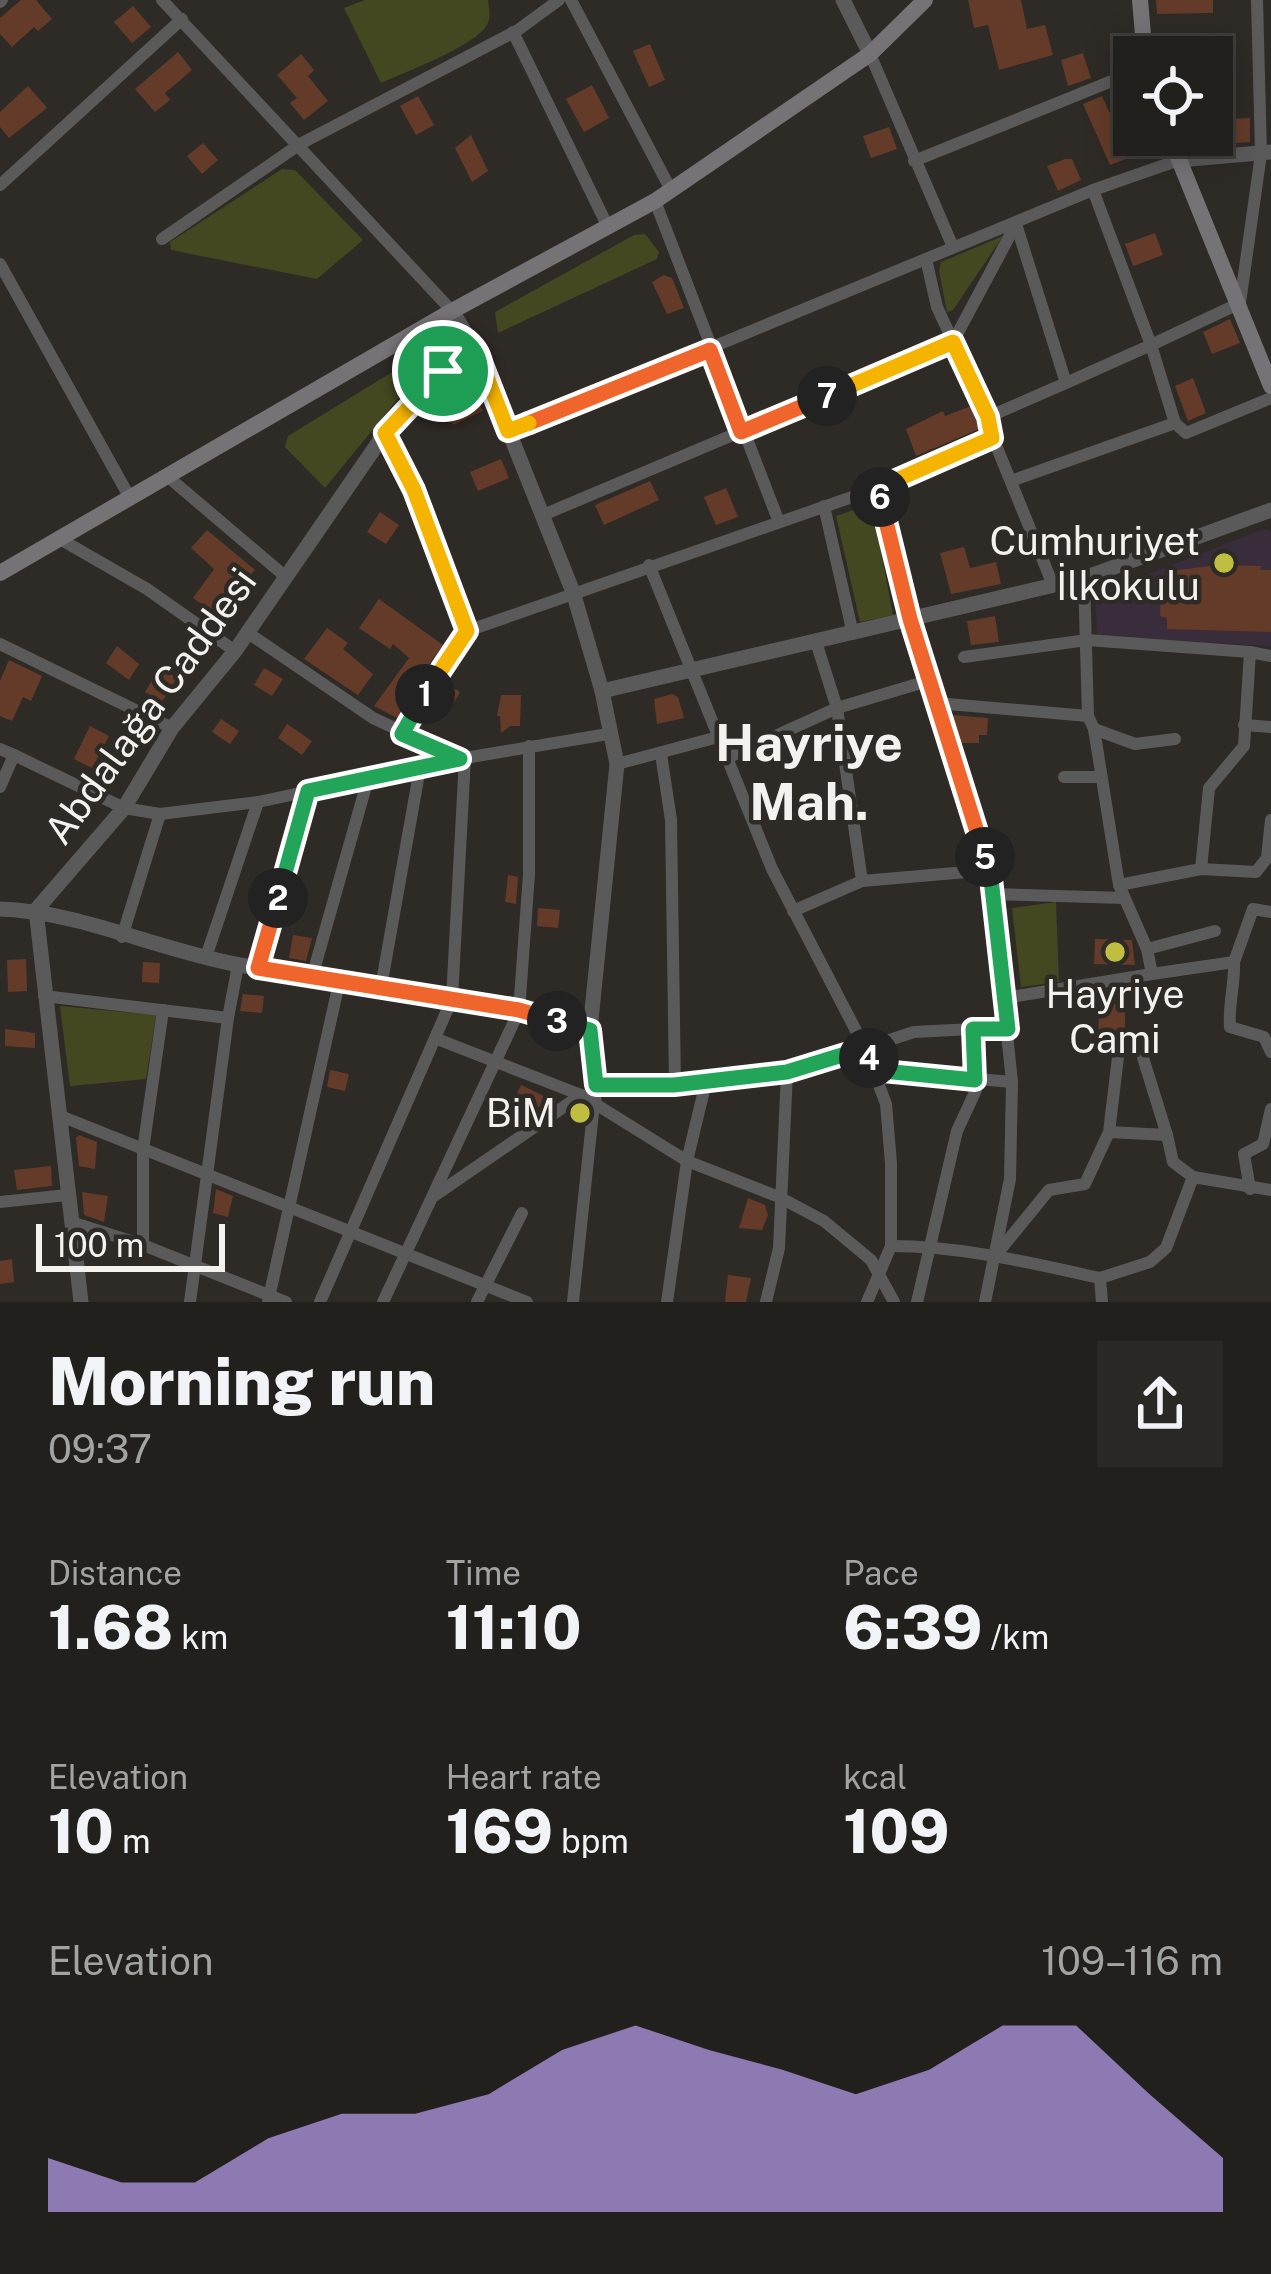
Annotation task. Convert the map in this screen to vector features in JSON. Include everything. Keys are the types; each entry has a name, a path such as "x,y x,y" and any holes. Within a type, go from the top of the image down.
{"main road":[{"path":"0,573 452,311 655,201 870,54 925,0"},
{"path":"1140,0 1143,36"},
{"path":"1177,156 1271,386"}],"street":[{"path":"162,0 452,311 477,352 573,592 617,764 590,1030 590,1094 572,1302"},
{"path":"571,0 671,190"},
{"path":"843,0 953,247"},
{"path":"988,417 1240,303 1266,153 1257,0"},
{"path":"162,239 300,144 513,32 556,1"},
{"path":"0,185 182,19"},
{"path":"513,32 608,227"},
{"path":"914,161 1113,80"},
{"path":"508,431 1093,190 1179,160 1266,153"},
{"path":"1093,190 1175,423 1186,433 1271,398"},
{"path":"655,201 779,522"},
{"path":"543,515 953,342 1016,224"},
{"path":"1016,224 1066,383"},
{"path":"926,259 937,307 988,417 992,438 1053,585"},
{"path":"0,263 130,498"},
{"name":"Abdalağa Caddesi","path":"36,910 124,808 172,728 248,633 385,433 443,371 477,352"},
{"path":"1011,481 1175,423"},
{"path":"385,433 414,490 467,631"},
{"path":"402,734 467,631 878,488 992,438"},
{"path":"167,476 286,578"},
{"path":"878,488 910,619 990,870 1012,1082 1010,1179 985,1302"},
{"path":"824,506 853,634"},
{"path":"602,691 1084,578 1271,509"},
{"path":"60,539 147,589 235,651"},
{"path":"649,566 772,869 865,1048 886,1104 891,1246 867,1302"},
{"path":"1084,578 1091,723 1099,777 1121,891 1147,949 1152,974"},
{"path":"248,633 373,718 463,758"},
{"path":"964,657 1087,640 1271,656"},
{"path":"816,642 837,708 862,881"},
{"path":"0,668 5,647 172,728"},
{"path":"1201,869 1209,788 1244,746 1250,652"},
{"path":"727,758 837,708 931,680"},
{"path":"936,703 1091,723 1135,744 1175,739"},
{"path":"1244,725 1271,727"},
{"path":"0,787 7,752 124,808 160,814 258,802 463,758 608,734"},
{"path":"617,764 718,737"},
{"path":"383,1302 519,1010 529,874 529,746"},
{"path":"661,754 671,820 674,1085"},
{"path":"320,1302 452,999 463,758"},
{"path":"381,987 420,768"},
{"path":"1064,777 1099,777"},
{"path":"311,977 368,779"},
{"path":"258,968 308,791"},
{"path":"206,957 258,802"},
{"path":"122,937 160,814"},
{"path":"993,894 1121,891 1201,869 1256,872 1267,858 1271,821"},
{"path":"794,911 862,881 990,870"},
{"path":"0,909 36,910 238,965 519,1010 590,1030"},
{"path":"1271,912 1253,909 1234,962 1235,987 1228,1007 1231,1028 1264,1037 1271,1052"},
{"path":"36,910 81,1302"},
{"path":"1147,949 1215,931"},
{"path":"1004,998 1234,962"},
{"path":"190,1302 238,965"},
{"path":"268,1299 339,983"},
{"path":"44,996 228,1018"},
{"path":"143,1245 142,1150 163,1010"},
{"path":"917,1302 957,1131 976,1090 973,1029"},
{"path":"433,1196 590,1094 787,1072 914,1032 1008,1029"},
{"path":"437,1040 590,1094 687,1161 824,1221 871,1260 894,1302"},
{"path":"995,1256 1049,1190 1085,1184 1109,1132 1119,1049 1140,1048 1173,1162 1193,1177 1271,1190"},
{"path":"873,1070 1012,1082"},
{"path":"766,1302 778,1248 787,1072"},
{"path":"667,1302 687,1161 706,1082"},
{"path":"1250,1189 1244,1154 1263,1144 1271,1109"},
{"path":"58,1115 506,1298 526,1302"},
{"path":"1109,1132 1167,1135"},
{"path":"891,1246 995,1256 1100,1278 1150,1262 1166,1248 1193,1177"},
{"path":"0,1202 67,1195"},
{"path":"477,1302 522,1213"},
{"path":"71,1222 286,1302"},
{"path":"1100,1278 1102,1302"}],"shaded area":[{"name":"Cumhuriyet İlkokulu","path":"1264,529 1271,531 1271,646 1097,636 1095,595"}],"green space":[{"path":"365,0 488,0 489,18 485,28 465,44 381,83 344,8"},
{"path":"282,169 295,170 363,240 317,279 171,250 170,242"},
{"path":"645,234 659,252 657,259 498,333 495,312 634,235"},
{"path":"1003,236 953,310 947,312 941,262"},
{"path":"433,347 437,351 325,488 285,447 288,436"},
{"path":"872,504 893,615 860,622 836,516"},
{"path":"1056,902 1059,982 1021,987 1012,908"},
{"path":"60,1006 156,1015 146,1079 70,1086"}],"building":[{"path":"21,0 36,0 52,19 38,31 34,27 12,47 0,34 0,18"},
{"path":"968,0 1021,0 1027,29 1045,25 1053,55 999,70 988,25 974,28"},
{"path":"1156,0 1213,0 1213,13 1157,14"},
{"path":"133,6 151,27 132,43 114,22"},
{"path":"650,44 665,80 649,87 633,51"},
{"path":"178,52 192,70 165,93 170,100 155,112 135,89"},
{"path":"1083,53 1091,78 1068,86 1061,60"},
{"path":"301,54 314,70 308,76 328,101 304,120 290,103 297,98 277,75"},
{"path":"592,85 609,118 584,132 566,99"},
{"path":"28,86 47,108 9,138 0,127 0,112"},
{"path":"418,96 434,125 416,135 400,106"},
{"path":"1102,96 1113,120 1113,156 1134,156 1110,165 1083,104"},
{"path":"1250,118 1250,142 1234,143 1233,119"},
{"path":"889,127 897,149 871,158 863,136"},
{"path":"471,135 488,171 472,182 455,148"},
{"path":"203,143 218,160 202,174 187,156"},
{"path":"1072,159 1081,180 1058,191 1047,166"},
{"path":"1155,233 1163,255 1133,266 1125,244"},
{"path":"664,275 672,278 684,308 667,314 652,282"},
{"path":"1230,319 1240,343 1212,354 1203,332"},
{"path":"1193,378 1206,413 1188,421 1175,386"},
{"path":"474,393 483,411 453,425 444,407"},
{"path":"971,406 979,429 916,456 906,429 943,411 945,416"},
{"path":"501,459 509,478 478,491 470,472"},
{"path":"650,481 659,500 604,525 595,505"},
{"path":"726,488 738,517 716,525 704,497"},
{"path":"380,512 399,525 386,544 367,532"},
{"path":"207,530 255,570 217,615 193,598 214,569 191,548"},
{"path":"964,547 970,568 996,562 1001,584 951,594 940,553"},
{"path":"1218,565 1271,570 1271,632 1167,629 1167,618 1160,616 1161,588 1170,586 1171,571"},
{"path":"379,599 443,645 411,689 399,719 374,706 409,658 393,644 390,649 359,628"},
{"path":"995,616 999,642 971,645 967,621"},
{"path":"327,628 348,643 343,649 373,674 358,695 304,659"},
{"path":"117,646 139,664 129,680 106,663"},
{"path":"9,660 42,676 31,701 23,697 12,721 0,716 0,681"},
{"path":"160,667 177,678 162,702 145,692"},
{"path":"264,668 283,679 272,696 254,685"},
{"path":"444,681 460,692 451,708 436,696"},
{"path":"501,695 521,695 520,726 501,733 497,716"},
{"path":"678,697 684,718 657,724 654,699"},
{"path":"952,715 988,718 987,735 979,735 979,743 961,743"},
{"path":"221,719 239,731 230,744 212,732"},
{"path":"287,724 312,741 302,755 278,738"},
{"path":"90,726 109,736 92,768 74,759"},
{"path":"508,875 518,877 516,904 505,902"},
{"path":"538,908 560,910 558,928 537,926"},
{"path":"293,935 312,938 306,961 289,958"},
{"name":"Hayriye Cami","path":"1095,939 1132,940 1135,965 1094,964"},
{"path":"26,959 27,991 8,992 7,960"},
{"path":"143,962 160,963 159,983 142,982"},
{"path":"243,994 264,996 262,1013 240,1011"},
{"path":"1103,1004 1125,1004 1125,1038 1098,1040"},
{"path":"5,1029 35,1033 35,1048 5,1046"},
{"path":"330,1070 349,1074 345,1091 327,1087"},
{"path":"521,1085 548,1098 530,1116 511,1106"},
{"path":"79,1135 97,1142 95,1169 79,1166"},
{"path":"51,1166 52,1186 17,1190 14,1170"},
{"path":"216,1189 233,1196 228,1217 213,1213"},
{"path":"82,1192 108,1196 104,1222 84,1215"},
{"path":"748,1198 765,1205 768,1215 762,1230 739,1228"},
{"path":"12,1259 14,1282 0,1284 0,1261"},
{"path":"728,1275 751,1278 746,1302 725,1302"}],"place":[{"name":"Cumhuriyet İlkokulu","path":"1224,563"},
{"name":"Hayriye Cami","path":"1115,952"},
{"name":"BiM","path":"580,1113"}],"district":[{"name":"Hayriye Mah.","path":"809,772"}],"route":[{"path":"953,342 988,417 992,438 878,488 910,619 990,870 1008,1029 973,1029 975,1080 873,1070 865,1048 787,1072 674,1085 596,1085 590,1030 519,1010 258,968 308,791 460,759 402,734 467,631 414,490 385,433 443,371 477,352 508,431 710,350 741,432 953,342"}]}
